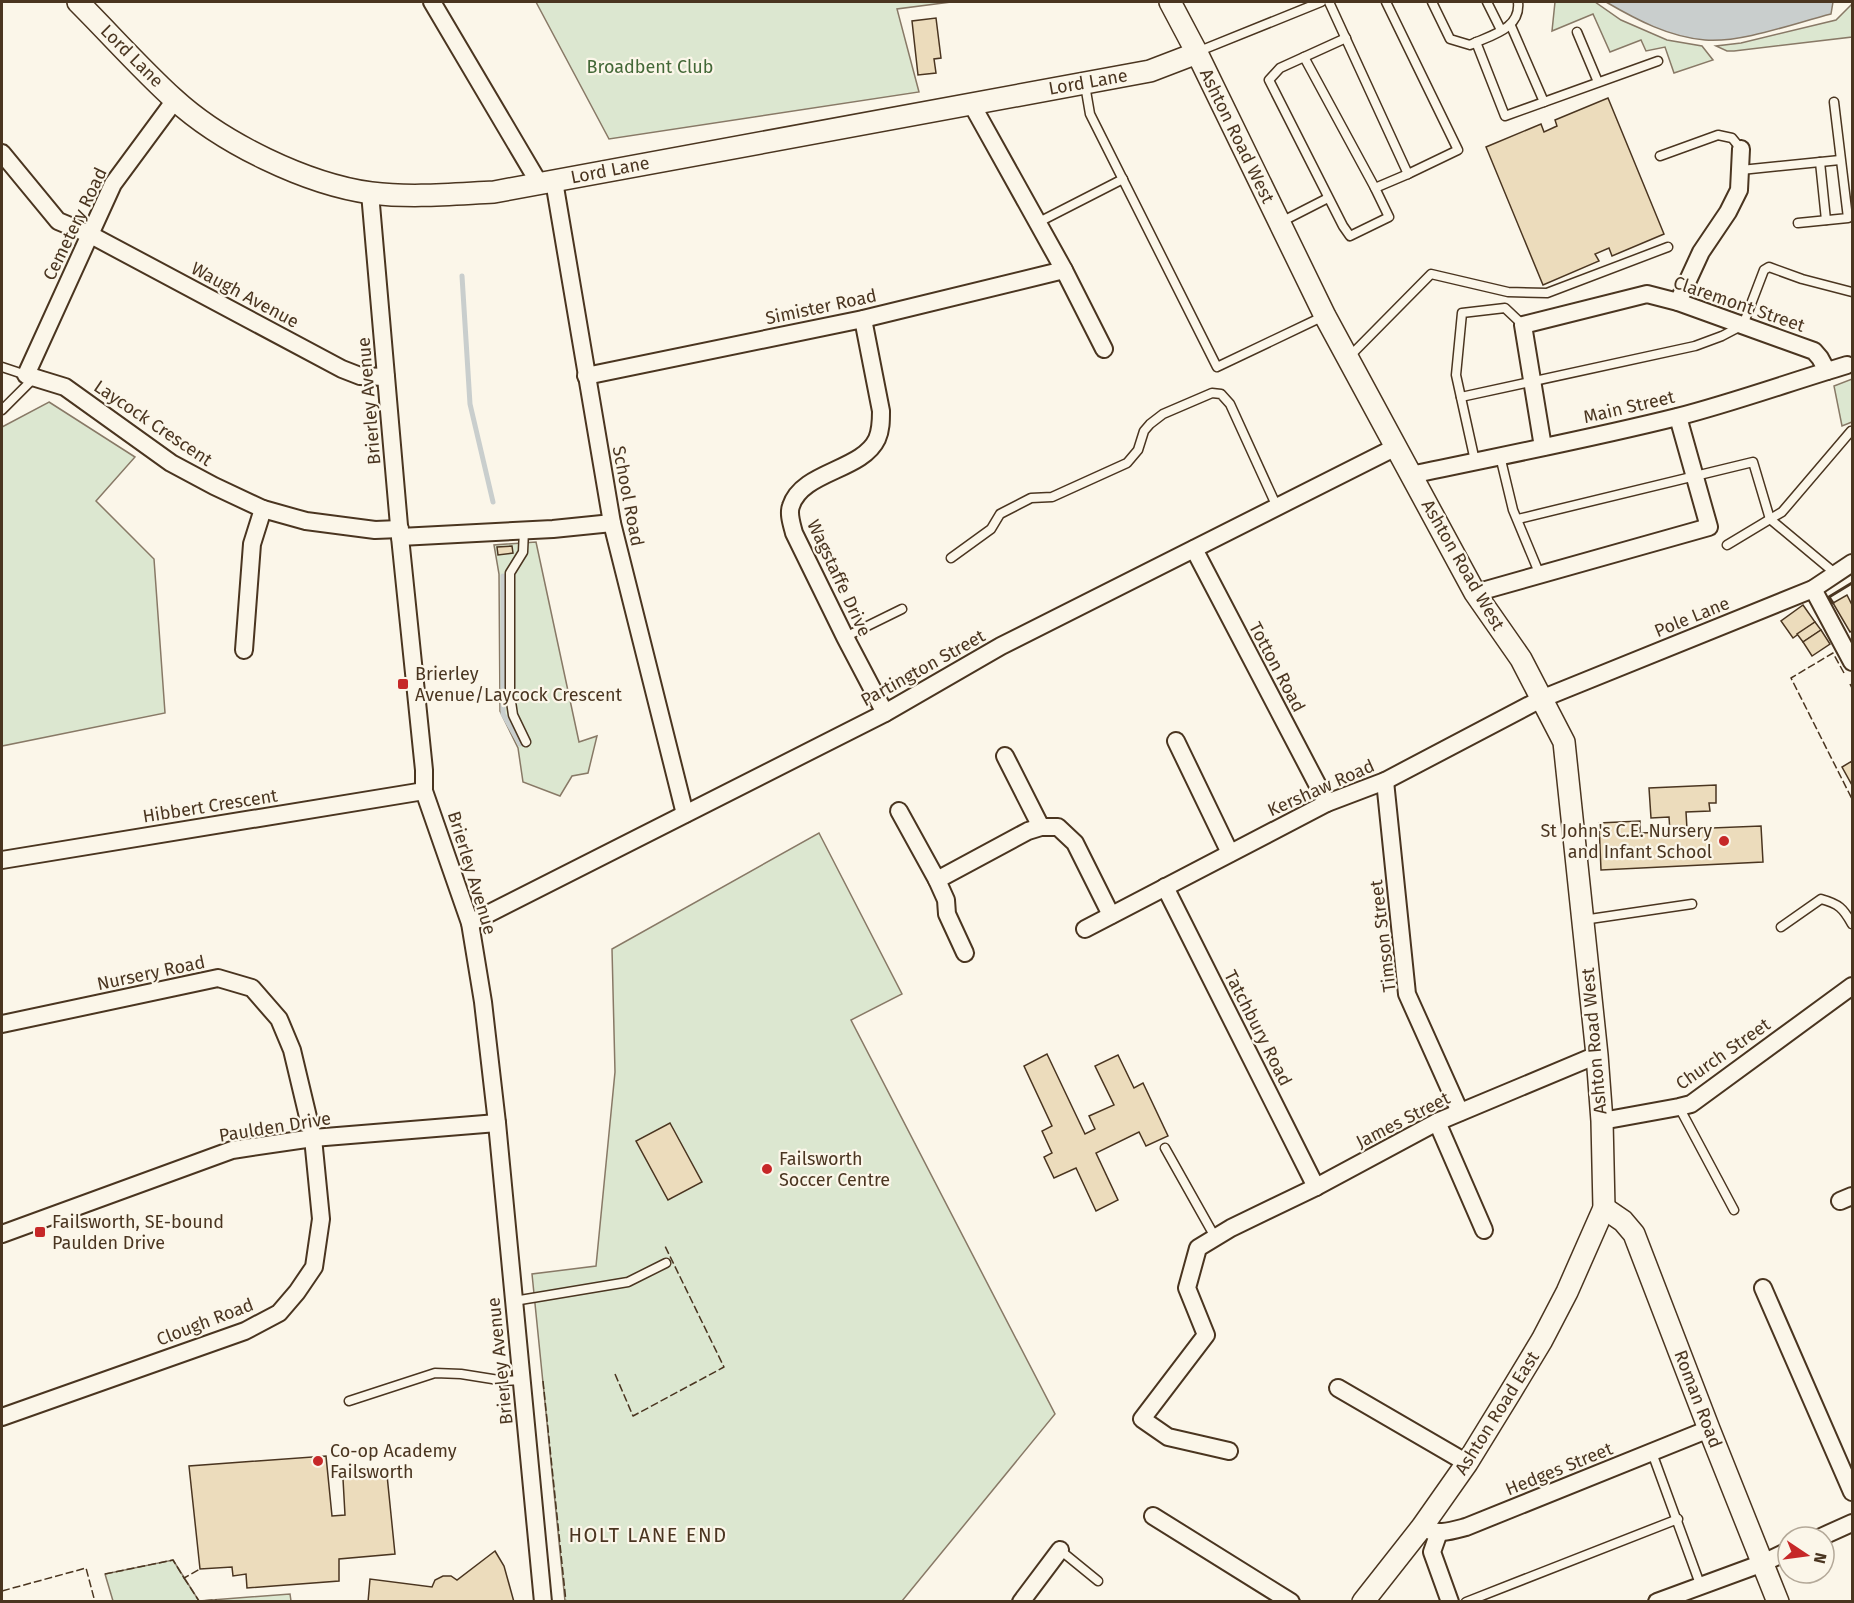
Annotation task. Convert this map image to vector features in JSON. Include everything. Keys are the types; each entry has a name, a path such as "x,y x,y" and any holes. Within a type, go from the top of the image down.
{"street":[{"name":"Lord Lane","path":"78,2 175,100 218,132 268,160 314,179 370,192 421,196 494,192 1150,71 1197,52"},
{"path":"432,2 546,182"},
{"name":"Ashton Road West","path":"1170,2 1197,52 1325,316 1475,593 1521,659 1564,742 1597,1054 1602,1121 1604,1208"},
{"name":"Cemetery Road","path":"30,376 89,234 113,184 175,100"},
{"path":"971,103 1064,270 1104,349"},
{"path":"1678,302 1701,252 1738,190 1741,149"},
{"name":"Waugh Avenue","path":"2,153 58,221 89,234 342,369 360,376 386,377"},
{"name":"School Road","path":"546,182 586,376 612,523 684,814"},
{"name":"Brierley Avenue","path":"370,192 400,533 424,770 424,791 470,923 483,1002 543,1602"},
{"name":"Simister Road","path":"586,376 862,319 1064,270"},
{"name":"Claremont Street","path":"1523,326 1647,294 1678,302 1814,351 1827,371"},
{"name":"Wagstaffe Drive","path":"862,319 881,411 878,438 870,449 856,459 805,487 790,507 794,533 885,713"},
{"path":"1523,326 1544,447"},
{"name":"Main Street","path":"1411,475 1678,417 1850,365"},
{"name":"Laycock Crescent","path":"30,376 65,387 171,463 214,486 263,509 306,521 400,533 524,530 612,523"},
{"path":"1475,593 1709,527 1678,417"},
{"name":"Partington Street","path":"470,923 885,713 1001,646 1396,447"},
{"path":"244,650 252,544 263,509"},
{"name":"Totton Road","path":"1194,549 1327,803"},
{"name":"Pole Lane","path":"1541,699 1813,589 1852,562"},
{"path":"1813,589 1852,662"},
{"name":"Kershaw Road","path":"1084,929 1327,803 1385,781 1541,699"},
{"path":"1176,741 1230,853"},
{"path":"1005,756 1041,826"},
{"name":"Timson Street","path":"1385,781 1407,994 1460,1112"},
{"name":"Hibbert Crescent","path":"2,860 424,791"},
{"path":"899,811 937,880 946,900 947,914 965,953"},
{"path":"937,880 1028,831 1041,826 1058,827 1075,843 1112,915"},
{"name":"Tatchbury Road","path":"1165,887 1316,1187"},
{"name":"Nursery Road","path":"2,1024 218,978 252,988 279,1019 292,1050 313,1138"},
{"name":"Church Street","path":"1602,1121 1691,1104 1852,986"},
{"name":"James Street","path":"1229,1451 1168,1437 1142,1419 1206,1335 1186,1288 1198,1248 1231,1228 1316,1187 1437,1122 1597,1054"},
{"path":"1437,1122 1484,1230"},
{"name":"Paulden Drive","path":"2,1234 232,1150 313,1138 496,1123"},
{"name":"Clough Road","path":"2,1417 245,1331 279,1313 314,1267 321,1219 313,1138"},
{"name":"Roman Road","path":"1604,1208 1623,1221 1634,1234 1778,1602"},
{"name":"Ashton Road East","path":"1363,1602 1430,1529 1467,1463 1542,1340 1567,1292 1604,1208"},
{"path":"1763,1288 1852,1492"},
{"path":"1338,1388 1467,1463"},
{"name":"Hedges Street","path":"1430,1529 1466,1527 1651,1450 1709,1429"},
{"path":"1153,1516 1291,1602"},
{"path":"1836,1530 1852,1523"},
{"path":"1430,1529 1432,1552 1450,1602"},
{"path":"1020,1602 1060,1550"},
{"path":"1657,1602 1776,1557"}],"lane":[{"path":"1197,52 1321,2"},
{"path":"1329,2 1408,174"},
{"path":"1375,188 1458,150 1386,2"},
{"path":"1432,2 1450,39 1470,45 1511,26 1517,16 1518,2"},
{"path":"1487,2 1501,30"},
{"path":"1511,26 1544,102"},
{"path":"1576,32 1598,82"},
{"path":"1304,57 1389,216 1350,236 1328,198 1269,80 1280,68 1304,57 1346,38"},
{"path":"1476,42 1505,116 1658,61"},
{"path":"1085,82 1090,114 1217,367 1325,316"},
{"path":"1798,223 1848,218 1834,102"},
{"path":"1660,156 1718,135 1732,138 1741,149"},
{"path":"1741,170 1840,160"},
{"path":"1820,162 1826,220"},
{"path":"1037,223 1123,179"},
{"path":"1280,223 1328,198"},
{"path":"1348,358 1431,274 1508,292 1547,293 1668,247"},
{"path":"1461,397 1695,346 1722,336 1743,325 1764,270 1769,267 1802,279 1852,292"},
{"path":"1475,461 1456,375 1462,313 1505,308 1523,326"},
{"path":"2,367 30,376 2,410"},
{"path":"951,558 991,529 1000,514 1031,498 1052,497 1127,462 1138,450 1144,431 1150,424 1163,414 1212,393 1221,394 1230,404 1277,507"},
{"path":"1727,545 1782,512 1851,431"},
{"path":"1500,456 1513,510 1540,574"},
{"path":"1518,519 1753,462 1770,519 1836,574"},
{"path":"524,530 523,552 510,573 510,695 513,715 526,742"},
{"path":"845,637 902,609"},
{"path":"1781,927 1821,898 1837,904 1846,912 1852,924"},
{"path":"1583,920 1692,904"},
{"path":"1679,1107 1734,1210"},
{"path":"1165,1148 1215,1237"},
{"path":"514,1301 628,1282 666,1263"},
{"path":"349,1401 435,1373 461,1374 505,1381 522,1380"},
{"path":"1651,1450 1700,1584"},
{"path":"1466,1602 1678,1519"},
{"path":"1060,1550 1098,1581"}],"green space":[{"name":"Broadbent Club","path":"536,2 951,2 897,9 919,92 609,139"},
{"path":"1555,2 1595,2 1621,20 1667,40 1702,46 1713,60 1674,73 1665,47 1646,51 1641,40 1610,52 1593,14 1552,31"},
{"path":"1852,4 1852,37 1734,51 1727,51 1716,46 1741,43 1836,20"},
{"path":"1852,379 1852,422 1842,426 1834,386"},
{"path":"49,402 135,457 96,501 154,559 165,713 2,746 2,427"},
{"path":"536,542 579,742 597,736 588,773 572,776 560,796 523,782 518,748 500,711 499,574 494,545"},
{"name":"Failsworth Soccer Centre","path":"819,833 902,994 851,1020 1055,1414 902,1601 565,1601 532,1274 596,1266 615,1072 612,949"},
{"path":"173,1560 199,1601 113,1601 105,1574"},
{"path":"290,1594 291,1601 199,1601"}],"shaded area":[{"path":"1606,2 1833,2 1831,14 1768,32 1720,40 1705,40 1666,31 1641,21"}],"building":[{"path":"936,18 941,58 934,59 936,73 918,75 912,21"},
{"path":"1608,98 1664,234 1612,256 1609,248 1595,254 1599,261 1543,285 1486,147 1541,124 1544,132 1557,126 1555,120"},
{"path":"512,546 513,553 498,555 497,547"},
{"path":"1847,595 1852,605 1852,631 1850,632 1833,603"},
{"path":"1803,605 1815,622 1793,638 1781,621"},
{"path":"1815,622 1821,630 1803,642 1797,634"},
{"path":"1821,630 1830,644 1812,656 1803,642"},
{"path":"1852,761 1852,785 1842,767"},
{"path":"1716,785 1716,803 1709,803 1710,811 1686,812 1687,829 1761,826 1763,862 1601,870 1599,823 1640,821 1640,833 1670,832 1669,817 1651,818 1649,788"},
{"path":"1047,1054 1085,1134 1095,1129 1089,1116 1114,1105 1095,1066 1118,1055 1134,1088 1143,1083 1168,1136 1146,1146 1139,1132 1096,1153 1118,1200 1096,1211 1076,1168 1054,1178 1044,1157 1052,1153 1042,1131 1052,1126 1024,1066"},
{"path":"670,1123 702,1182 668,1200 636,1141"},
{"path":"326,1456 332,1516 345,1515 343,1479 387,1475 395,1554 339,1559 339,1581 247,1588 246,1574 233,1576 232,1567 200,1569 189,1466"},
{"path":"495,1551 504,1566 514,1602 368,1602 370,1579 432,1587 435,1580 443,1576 451,1576 457,1580"}],"waterway":[{"path":"462,276 470,404 493,502"},
{"path":"503,576 503,714 520,744"}],"fence":[{"path":"1844,673 1833,653 1791,678 1852,799"},
{"path":"1850,684 1852,688"},
{"path":"615,1374 633,1416 724,1367 664,1244"},
{"path":"543,1381 566,1602"},
{"path":"105,1574 173,1560 184,1578 200,1569"},
{"path":"2,1591 86,1568 95,1602"},
{"path":"184,1578 199,1601 216,1600 216,1602"}],"wall":[{"path":"1833,603 1829,597 1852,583"}],"place":[{"name":"Brierley Avenue/Laycock Crescent","path":"403,684"},
{"name":"St John's C.E. Nursery and Infant School","path":"1724,841"},
{"name":"Failsworth Soccer Centre","path":"767,1169"},
{"name":"Failsworth, SE-bound Paulden Drive","path":"40,1232"},
{"name":"Co-op Academy Failsworth","path":"318,1461"}],"district":[{"name":"HOLT LANE END","path":"648,1535"}]}
